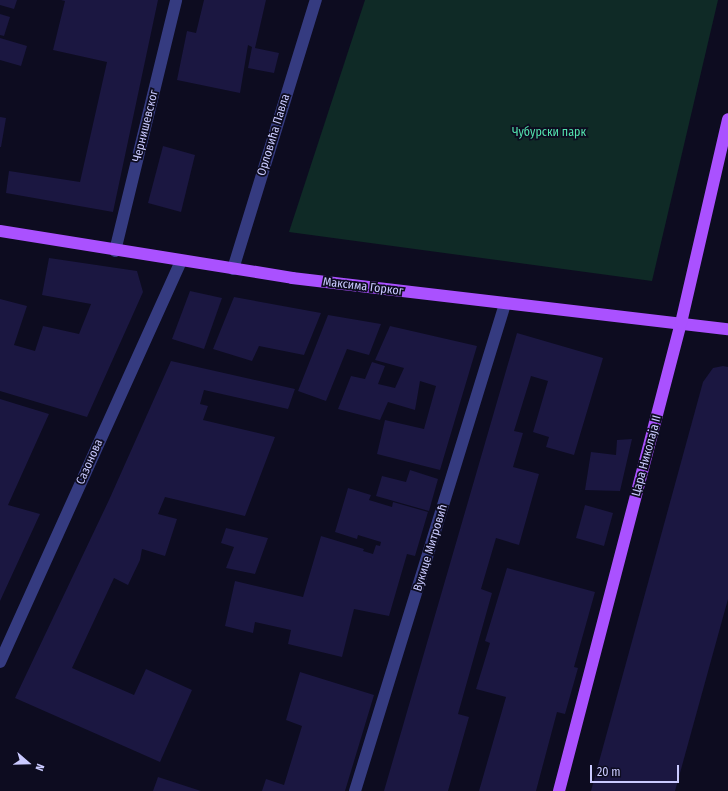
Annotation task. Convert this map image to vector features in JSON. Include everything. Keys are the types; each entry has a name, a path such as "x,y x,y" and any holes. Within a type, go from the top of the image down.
{"main road":[{"name":"Цара Николаја II","path":"559,791 681,323 728,119"},
{"name":"Максима Горког","path":"0,231 233,270 505,304 728,329"}],"street":[{"name":"Чернишевског","path":"115,251 176,0"},
{"name":"Орловића Павла","path":"233,270 316,0"},
{"name":"Сазонова","path":"0,662 181,261"},
{"name":"Вукице Митровић","path":"355,791 505,304"}],"green space":[{"name":"Чубурски парк","path":"365,0 718,0 652,281 289,232"}],"building":[{"path":"0,0 17,0 14,9 0,5"},
{"path":"61,0 158,0 113,212 6,193 9,171 80,182 107,62 53,50 65,1"},
{"path":"204,0 266,0 255,48 279,53 274,73 248,68 252,47 248,45 240,93 177,80 187,31 196,33"},
{"path":"0,14 10,17 4,36 0,35"},
{"path":"0,38 27,46 21,66 0,60"},
{"path":"0,117 6,118 1,147 0,147"},
{"path":"163,146 195,155 181,212 148,203"},
{"path":"49,258 137,271 143,292 87,417 0,391 0,299 27,306 14,345 35,351 43,326 79,334 91,304 42,295"},
{"path":"190,291 222,298 204,349 172,339"},
{"path":"234,297 321,313 304,355 259,346 252,361 213,349"},
{"path":"328,315 381,324 369,355 347,349 326,401 298,391"},
{"path":"390,326 477,346 440,470 377,454 385,420 424,429 436,386 420,381 415,410 388,402 380,420 338,409 351,376 365,379 372,362 385,366 378,384 395,388 404,368 375,360"},
{"path":"517,333 603,358 574,455 546,447 549,437 533,432 548,381 531,376 514,431 523,433 513,467 539,474 519,545 496,538 481,589 492,593 458,714 469,717 448,791 384,791"},
{"path":"171,361 295,389 288,409 204,390 200,404 208,406 203,420 275,437 245,516 165,497 158,514 177,519 165,556 142,549 140,560 128,585 114,578 72,668 134,695 146,669 192,690 160,762 15,698 109,500"},
{"path":"723,366 728,367 728,599 675,791 591,791 703,382 713,368"},
{"path":"0,399 49,414 8,505 40,514 0,601"},
{"path":"632,439 620,491 585,490 591,452 616,455 617,440"},
{"path":"410,470 438,479 429,511 376,496 382,476 406,482"},
{"path":"348,488 371,495 369,500 392,507 393,502 428,512 415,556 407,554 389,616 354,609 342,657 288,644 291,630 255,622 253,633 225,626 235,581 303,597 321,536 364,549 363,551 373,554 376,545 380,546 381,542 358,535 357,539 335,532"},
{"path":"585,505 613,513 604,546 576,538"},
{"path":"226,528 268,538 255,574 226,568 234,547 221,543"},
{"path":"507,568 595,592 574,667 578,668 565,714 557,712 536,791 479,791 506,697 476,689 490,643 485,641"},
{"path":"300,672 374,695 345,791 262,791 266,779 284,785 302,726 286,720"},
{"path":"158,777 201,791 153,791"}]}
